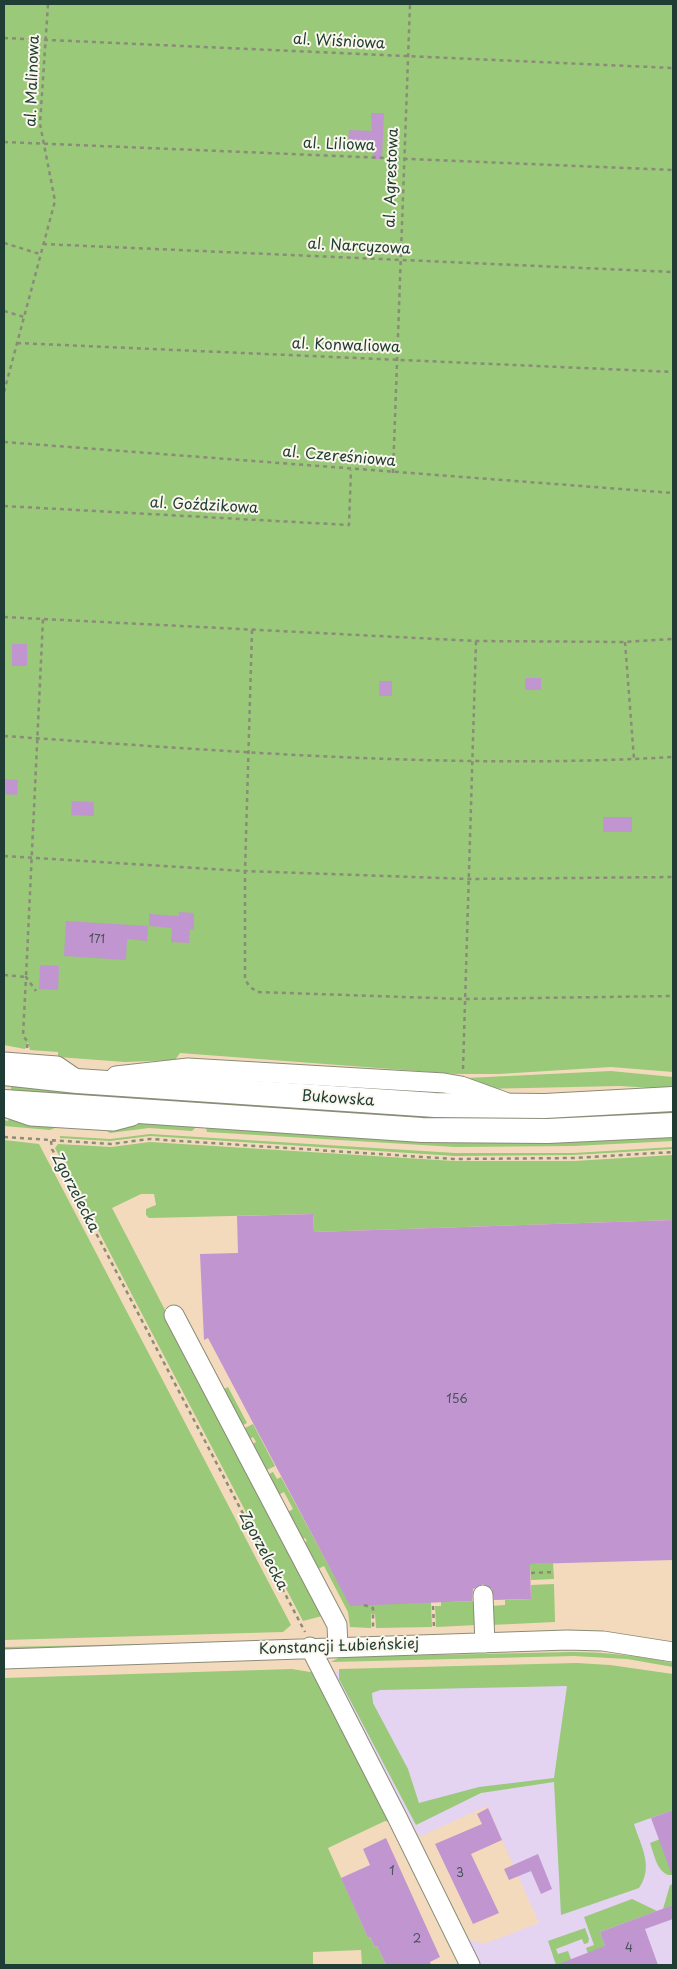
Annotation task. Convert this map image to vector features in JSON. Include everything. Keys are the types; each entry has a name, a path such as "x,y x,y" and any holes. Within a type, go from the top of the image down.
{"main road":[{"name":"Bukowska","path":"4,1073 77,1081 410,1104 518,1106 673,1099"},
{"name":"Bukowska","path":"4,1102 422,1130 548,1131 673,1124"}],"street":[{"path":"4,1062 57,1066 77,1081"},
{"path":"4,1106 31,1116 113,1121 148,1112"},
{"path":"174,1315 337,1625 338,1647"},
{"path":"484,1595 485,1643"},
{"name":"Konstancji Łubieńskiej","path":"4,1659 310,1647 603,1641 673,1652"},
{"path":"310,1647 470,1965"}],"path":[{"name":"al. Malinowa","path":"4,392 55,201 40,124 48,4"},
{"name":"al. Agrestowa","path":"393,473 410,4"},
{"name":"al. Wiśniowa","path":"4,38 673,68"},
{"name":"al. Liliowa","path":"4,142 673,170"},
{"path":"4,243 40,254"},
{"name":"al. Narcyzowa","path":"43,244 673,272"},
{"path":"4,311 24,317"},
{"name":"al. Konwaliowa","path":"17,343 673,372"},
{"name":"al. Czereśniowa","path":"4,442 351,470 673,493"},
{"name":"al. Goździkowa","path":"4,506 349,525 351,470"},
{"path":"4,617 476,641 625,642 673,639"},
{"path":"28,1042 23,1036 42,619"},
{"path":"252,630 245,870 245,979 249,986 257,992 464,999 673,996"},
{"path":"463,1072 476,641"},
{"path":"625,642 634,759"},
{"path":"4,736 249,751 471,761 673,757"},
{"path":"4,856 245,870 469,879 673,876"},
{"path":"4,975 26,977 36,991"},
{"path":"4,1137 111,1144 150,1139 454,1159 574,1158 673,1152"},
{"name":"Zgorzelecka","path":"52,1141 52,1149 301,1624 310,1647"},
{"path":"530,1573 554,1572"},
{"path":"364,1604 373,1608 373,1632"},
{"path":"433,1606 434,1630"}],"shaded area":[{"path":"569,1666 673,1677 673,1965 479,1965 467,1939 484,1944 539,1923 487,1806 419,1837 333,1672"}],"green space":[{"path":"4,4 673,4 673,1072 611,1067 499,1074 457,1074 180,1053 175,1060 125,1062 58,1057 58,1052 30,1050 28,1042 25,1049 4,1045"},
{"path":"611,1071 673,1077 673,1089 619,1086 480,1089 468,1082 467,1078"},
{"path":"11,1082 197,1098 197,1107 11,1094"},
{"path":"207,1098 673,1107 673,1116 467,1123 206,1107"},
{"path":"9,1119 58,1122 55,1128 50,1130 4,1126 4,1120 8,1121"},
{"path":"148,1120 196,1123 192,1131 149,1128 110,1133 103,1128"},
{"path":"205,1124 673,1133 673,1141 574,1146 455,1147 207,1132"},
{"path":"150,1134 455,1153 574,1153 673,1147 673,1149 574,1155 455,1156 150,1136 110,1141 60,1138 60,1136 110,1139"},
{"path":"4,1140 39,1144 291,1625 283,1632 4,1640"},
{"path":"150,1142 454,1161 574,1161 673,1155 673,1220 314,1232 313,1214 149,1218 146,1215 146,1209 156,1205 154,1194 141,1194 112,1208 322,1612 322,1616 303,1621 55,1148 58,1144 111,1147"},
{"path":"228,1387 247,1423 243,1425 245,1428 253,1424 275,1466 267,1470 269,1474 273,1472 277,1479 281,1477 350,1605 431,1602 432,1627 376,1628 375,1614 371,1614 371,1628 350,1627 348,1612 324,1566 316,1570 302,1543 307,1541 305,1538 300,1540 286,1513 293,1509 284,1492 277,1496 251,1445 256,1442 253,1437 248,1440 222,1390"},
{"path":"553,1563 554,1579 531,1580 530,1564"},
{"path":"554,1584 555,1622 491,1625 491,1606 505,1605 505,1600 531,1599 531,1585"},
{"path":"476,1601 477,1625 436,1627 435,1606 441,1606 441,1602"},
{"path":"146,1644 88,1649 4,1652 4,1647"},
{"path":"573,1652 636,1656 673,1663 673,1667 627,1659 574,1656 331,1662 340,1657"},
{"path":"577,1663 610,1665 673,1674 673,1810 634,1824 646,1864 646,1872 639,1888 561,1915 554,1782 481,1793 416,1825 339,1679 339,1669","holes":["567,1686 554,1778 479,1787 419,1803 408,1769 373,1703 372,1693 380,1690"]},
{"path":"292,1669 316,1673 382,1802 422,1888 389,1822 385,1821 328,1848 368,1938 370,1937 375,1947 377,1946 386,1965 362,1965 361,1950 313,1952 313,1965 4,1965 4,1678"},
{"path":"673,1834 673,1875 668,1875 660,1869 650,1843"},
{"path":"673,1884 673,1905 663,1909 670,1885"},
{"path":"632,1899 657,1911 600,1932 612,1965 592,1965 586,1948 594,1945 584,1917"},
{"path":"585,1928 589,1939 588,1943 584,1944 582,1939 556,1949 558,1954 568,1951 573,1965 556,1965 548,1941"}],"building":[{"path":"371,113 384,113 382,159 373,159 373,146 348,146 349,130 372,131"},
{"path":"12,644 27,644 27,666 12,666"},
{"path":"525,678 541,678 541,690 525,690"},
{"path":"379,681 392,681 392,696 379,696"},
{"path":"4,779 18,780 17,795 4,794"},
{"path":"72,801 94,802 94,816 71,815"},
{"path":"603,817 632,817 632,832 603,832"},
{"path":"179,912 194,913 194,930 190,929 189,943 171,942 172,928 149,926 149,914 179,916"},
{"path":"66,921 148,926 147,941 127,939 126,960 64,956"},
{"path":"40,965 59,966 58,990 39,989"},
{"path":"313,1214 314,1232 673,1220 673,1560 530,1564 531,1599 494,1600 492,1589 483,1584 473,1589 472,1601 350,1606 208,1338 204,1340 200,1254 238,1253 237,1216"},
{"path":"488,1808 502,1840 471,1854 499,1913 473,1924 435,1844 482,1824 477,1814"},
{"path":"673,1810 673,1875 672,1875 651,1818"},
{"path":"386,1838 440,1957 430,1962 431,1965 386,1965 377,1946 375,1947 370,1937 368,1938 341,1878 370,1865 363,1849"},
{"path":"538,1854 552,1889 541,1894 531,1871 509,1880 504,1869"},
{"path":"673,1905 673,1919 645,1929 658,1965 556,1965 605,1946 600,1932"}]}
